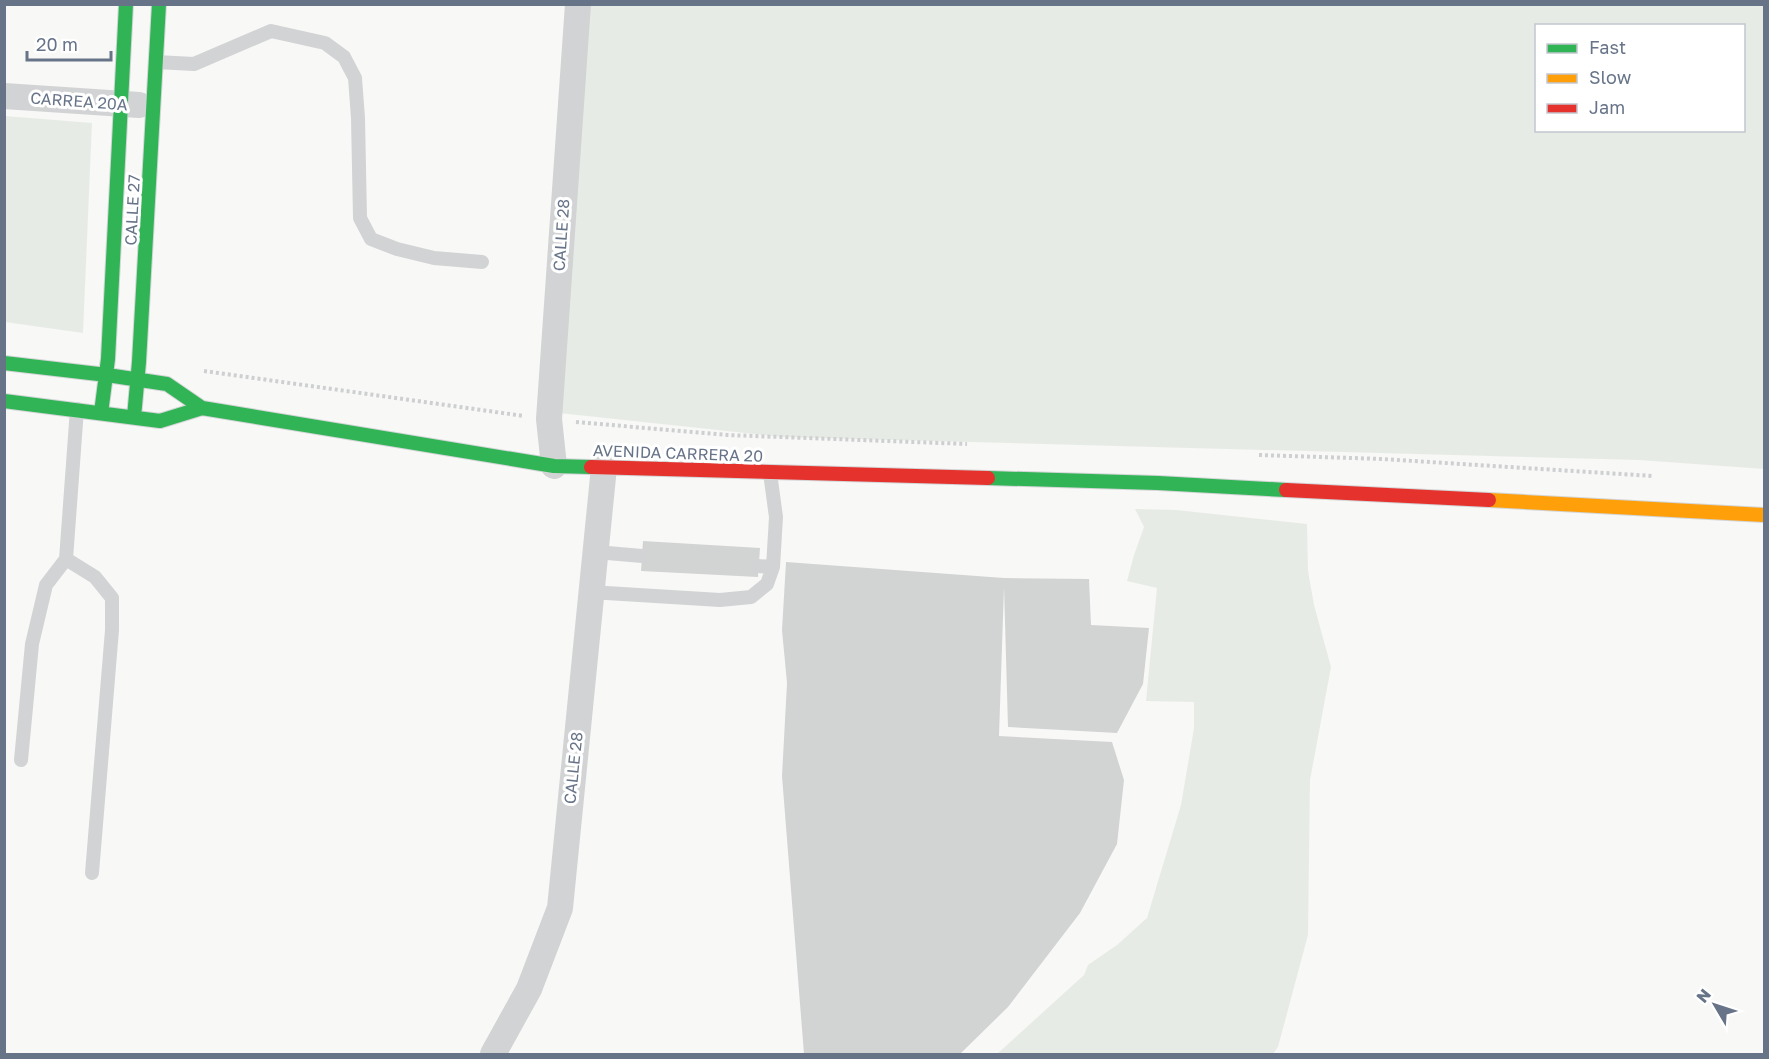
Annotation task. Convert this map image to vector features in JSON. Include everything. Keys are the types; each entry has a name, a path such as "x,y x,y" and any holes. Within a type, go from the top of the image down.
{"street":[{"name":"CALLE 27","path":"101,413 107,375 126,4"},
{"name":"CALLE 27","path":"134,417 159,4"},
{"name":"CALLE 28","path":"554,466 549,419 578,4"},
{"name":"CARREA 20A","path":"4,96 154,106"},
{"path":"118,178 150,178"},
{"name":"AVENIDA CARRERA 20","path":"4,363 167,384 202,408 554,466 1158,483 1764,515"},
{"name":"AVENIDA CARRERA 20","path":"4,401 160,421 202,408"},
{"name":"CALLE 28","path":"493,1054 529,989 560,908 604,467"}],"lane":[{"path":"156,62 194,64 271,31 325,43 344,57 355,78 360,218 372,239 397,249 434,258 482,262"},
{"path":"21,760 32,644 46,585 66,559 77,409"},
{"path":"590,592 720,600 751,597 767,584 773,567 776,517 770,472"},
{"path":"596,552 642,556"},
{"path":"66,559 95,577 112,598 112,630 92,873"},
{"path":"758,566 773,567"}],"path":[{"path":"198,370 549,419 727,435 974,445"},
{"path":"1254,455 1382,459 1657,476"}],"shaded area":[{"path":"583,5 1764,5 1764,469 1639,460 782,437 559,413"},
{"path":"5,116 92,123 83,333 5,322"},
{"path":"1135,509 1176,510 1307,524 1308,571 1314,605 1331,667 1310,780 1308,935 1278,1047 1273,1054 997,1054 1084,975 1088,965 1117,945 1147,918 1181,805 1194,728 1194,702 1146,701 1157,588 1127,581 1144,527"}],"building":[{"path":"643,541 760,548 758,577 641,571"},
{"path":"786,562 1004,578 1089,579 1091,625 1149,628 1143,684 1117,733 1008,727 1004,587 999,736 1112,742 1124,780 1117,844 1080,913 1008,1007 960,1054 804,1054 782,776 787,683 782,630"}],"traffic: fast":[{"path":"101,413 108,359 126,4"},
{"path":"134,417 159,4"},
{"path":"4,363 167,384 202,408 554,466 591,467"},
{"path":"4,401 160,421 202,408"},
{"path":"988,478 1158,483 1286,490"}],"traffic: slow":[{"path":"1489,500 1764,515"}],"traffic: jam":[{"path":"591,467 988,478"},
{"path":"1286,490 1489,500"}]}
